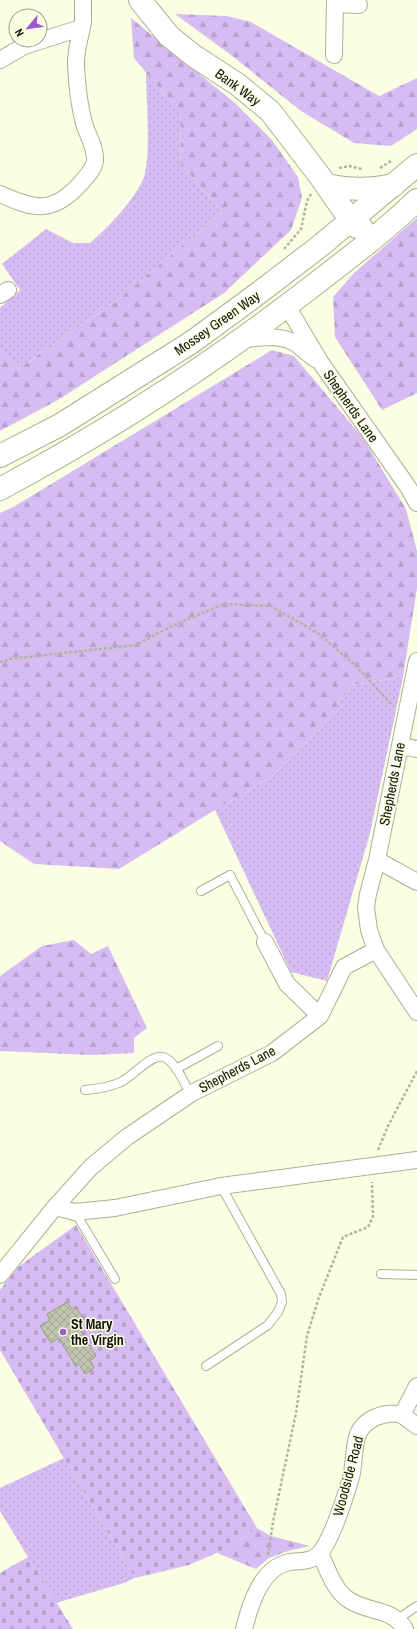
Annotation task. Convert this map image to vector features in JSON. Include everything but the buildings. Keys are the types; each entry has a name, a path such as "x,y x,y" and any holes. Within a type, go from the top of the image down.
{"main road":[{"name":"Bank Way","path":"140,0 169,36 194,56 237,84 270,111 325,182 352,221"},
{"name":"Mossey Green Way","path":"0,456 60,425 192,342 352,221 417,165"},
{"path":"325,182 348,189 372,189 394,185"},
{"path":"352,221 357,227 361,228 374,225 417,188"},
{"name":"Mossey Green Way","path":"0,489 82,443 180,381 242,339 352,256 417,200"},
{"path":"60,425 99,410 120,399 182,360 264,301 276,297 280,298 287,306"}],"street":[{"path":"0,194 22,204 37,207 50,206 73,191 90,173 95,161 93,145 84,123 78,97 76,64 83,0"},
{"path":"334,55 335,2 359,4"},
{"path":"0,60 24,46 81,28"},
{"name":"Shepherds Lane","path":"287,306 321,363 408,487 417,503"},
{"path":"242,339 285,339 296,344 321,363"},
{"name":"Shepherds Lane","path":"0,1275 55,1207 91,1167 121,1142 190,1094 272,1053 320,1016 344,967 376,950 369,930 366,907 377,860 417,660"},
{"path":"400,746 417,749"},
{"path":"377,860 417,882"},
{"path":"265,942 287,984 320,1016"},
{"path":"376,950 417,1012"},
{"path":"55,1207 74,1212 115,1208 221,1186 417,1160"},
{"path":"417,1386 402,1415 417,1426"},
{"name":"Woodside Road","path":"320,1553 335,1523 346,1495 352,1473 357,1437 361,1430 378,1416 389,1413 402,1415"},
{"path":"244,1629 256,1594 270,1573 283,1564 309,1560 320,1553 336,1586 348,1600 364,1607 384,1612 402,1624"}],"lane":[{"path":"202,891 230,875 265,942"},
{"path":"176,1069 218,1046"},
{"path":"86,1090 102,1089 120,1082 130,1077 144,1064 155,1058 162,1057 168,1060 176,1069 190,1094"},
{"path":"206,1366 268,1325 278,1312 282,1302 281,1294 221,1186"},
{"path":"74,1212 115,1279"},
{"path":"381,1274 417,1275"},
{"path":"402,1624 417,1606"}],"path":[{"path":"374,169 380,168 392,160"},
{"path":"282,252 301,229 310,194 314,188 325,182 340,168 349,166 368,170"},
{"path":"0,662 10,659 136,645 170,627 224,604 271,606 319,634 355,665 405,720"},
{"path":"265,1579 273,1522 296,1413 307,1336 321,1292 343,1237 368,1227 373,1216 372,1166 388,1126 417,1071"}],"green space":[{"path":"175,14 227,16 251,22 379,96 417,78 417,129 391,146 354,143 301,111 231,55"},
{"path":"131,18 235,103 272,140 298,177 302,198 291,230 224,293 58,400 0,431 0,348 18,369 120,298 222,212 181,164 180,110 164,94 134,58"},
{"path":"146,72 164,94 180,109 181,164 222,212 120,298 18,369 0,348 0,308 20,290 2,264 46,229 73,243 90,243 112,222 137,191 145,173 147,160 148,129"},
{"path":"417,218 417,393 382,410 335,337 333,297 354,273"},
{"path":"272,350 294,356 363,438 406,509 417,551 417,588 403,677 352,685 320,729 270,778 119,869 34,864 0,841 0,513 15,506"},
{"path":"403,677 370,833 327,981 291,972 215,810 270,778 320,729 352,685"},
{"path":"74,940 91,954 108,946 147,1028 134,1038 134,1053 92,1055 0,1051 0,976 42,946"},
{"path":"76,1225 257,1528 226,1549 189,1565 135,1578 0,1350 0,1290 18,1267"},
{"path":"64,1458 135,1578 124,1583 56,1603 0,1511 0,1488"},
{"path":"257,1528 271,1536 310,1546 288,1551 269,1558 256,1569 217,1553 226,1549"},
{"path":"28,1557 73,1629 0,1629 0,1573"}],"place":[{"name":"St Mary the Virgin","path":"63,1332"}]}
